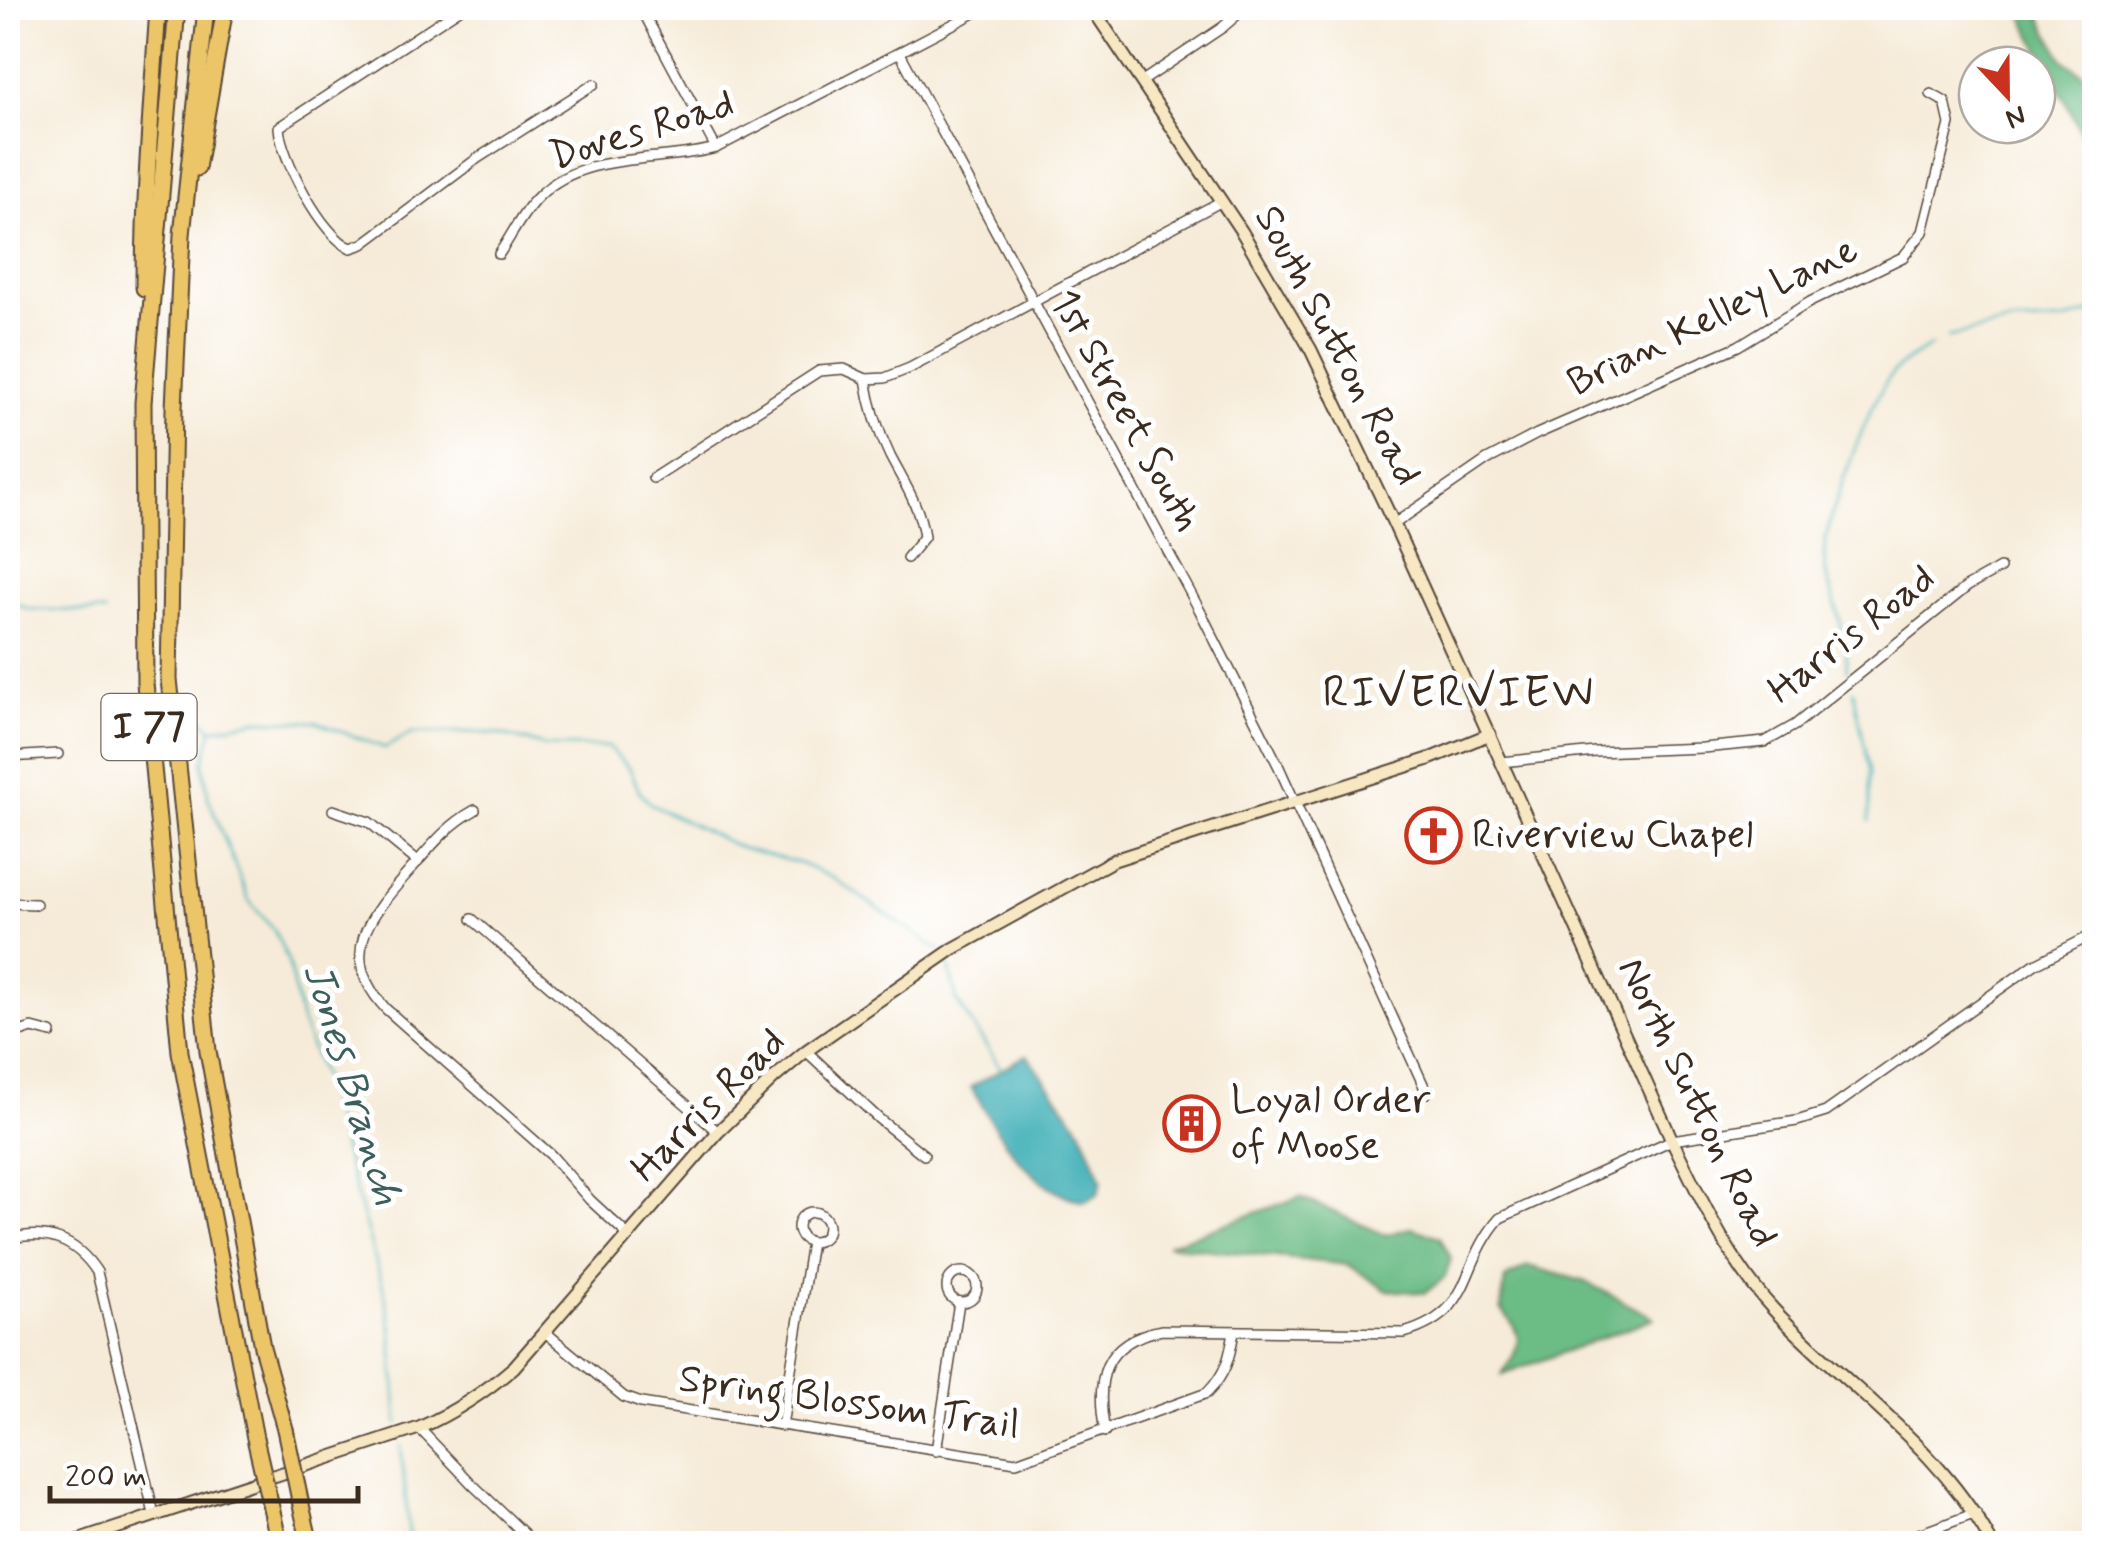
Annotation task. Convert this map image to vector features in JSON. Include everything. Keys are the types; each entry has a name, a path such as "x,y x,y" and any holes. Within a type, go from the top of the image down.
{"highway":[{"path":"143,403 144,184 154,103 158,8"},
{"name":"I 77","path":"177,8 143,403 145,683 180,1052 279,1544"},
{"name":"I 77","path":"206,8 182,235 169,680 208,1051 262,1348 285,1429 310,1544"},
{"path":"182,235 225,8"}],"main road":[{"name":"South Sutton Road","path":"1092,8 1222,201 1312,350 1490,734"},
{"name":"Harris Road","path":"71,1543 419,1428 483,1394 514,1367 718,1132 806,1051 954,949 1078,877 1114,860 1430,759 1490,734"},
{"name":"North Sutton Road","path":"1490,734 1672,1140 1702,1204 1740,1268 1773,1310 1902,1426 1955,1483 1992,1544"}],"street":[{"path":"461,8 279,126 285,156 325,226 340,244 351,248 363,244 478,158 594,84"},
{"path":"641,8 716,148"},
{"name":"Doves Road","path":"500,254 538,196 562,178 604,165 716,148 984,8"},
{"path":"1141,82 1223,28 1245,8"},
{"name":"1st Street South","path":"900,53 1198,609 1294,800 1427,1094"},
{"name":"Brian Kelley Lane","path":"1394,524 1487,460 1536,434 1738,346 1810,302 1903,257 1923,232 1950,124 1944,102 1930,94"},
{"path":"653,478 819,370 844,370 866,380 910,368 1222,201"},
{"path":"866,380 872,410 889,453 921,516 924,537 907,558"},
{"name":"Harris Road","path":"1502,762 1765,742 1794,725 1968,586 2000,568"},
{"path":"8,757 58,754"},
{"path":"332,810 369,822 418,862"},
{"path":"475,810 451,823 375,911 364,931 362,973 372,994 551,1155 590,1200 629,1236"},
{"path":"8,902 36,904"},
{"path":"472,919 718,1132"},
{"path":"1105,1432 1098,1399 1100,1382 1110,1360 1123,1346 1144,1334 1162,1330 1404,1333 1428,1326 1446,1314 1460,1294 1484,1237 1500,1218 1672,1140 1797,1122 1826,1112 2035,964 2094,934"},
{"path":"8,1036 32,1028 51,1033"},
{"path":"806,1051 924,1155"},
{"path":"8,1239 57,1237 73,1244 97,1272 154,1514"},
{"path":"782,1426 811,1242"},
{"path":"936,1450 959,1302"},
{"name":"Spring Blossom Trail","path":"545,1332 624,1396 642,1403 1016,1462 1207,1393 1221,1379 1230,1360 1234,1331"},
{"path":"419,1428 536,1544"},
{"path":"1892,1544 1976,1512"}],"green space":[{"path":"2019,8 2036,8 2055,45 2038,45"},
{"path":"2057,48 2063,60 2094,81 2094,158 2057,84"},
{"path":"1300,1197 1385,1235 1411,1228 1440,1237 1451,1258 1445,1277 1425,1293 1386,1290 1349,1265 1167,1245"},
{"path":"1528,1266 1586,1282 1654,1318 1502,1375 1518,1342 1514,1327 1501,1309 1505,1279"}],"water":[{"path":"1027,1055 1081,1129 1102,1180 1098,1194 1084,1202 1064,1195 1031,1172 1004,1141 971,1087"}],"waterway":[{"path":"1948,337 2007,324 2064,321 2094,311"},
{"path":"1847,670 1842,629 1824,557 1831,519 1880,392 1898,368 1931,346"},
{"name":"Jones Branch","path":"8,600 29,609 105,612"},
{"path":"1853,690 1870,771 1869,821"},
{"name":"Jones Branch","path":"204,720 211,728"},
{"path":"212,729 257,720 316,722 385,748 411,733 469,732 498,734 546,746 608,747 630,769 639,791 652,805 743,849 799,863 833,878 939,950"},
{"name":"Jones Branch","path":"212,731 203,763 208,797 249,901 274,930 288,961 301,1021 323,1078 383,1287 391,1325 398,1423"},
{"path":"948,963 957,1001 1001,1069"},
{"name":"Jones Branch","path":"401,1446 410,1544"}],"place":[{"name":"Riverview Chapel","path":"1433,836"},
{"name":"Loyal Order of Moose","path":"1192,1124"}],"district":[{"name":"RIVERVIEW","path":"1459,693"}]}
